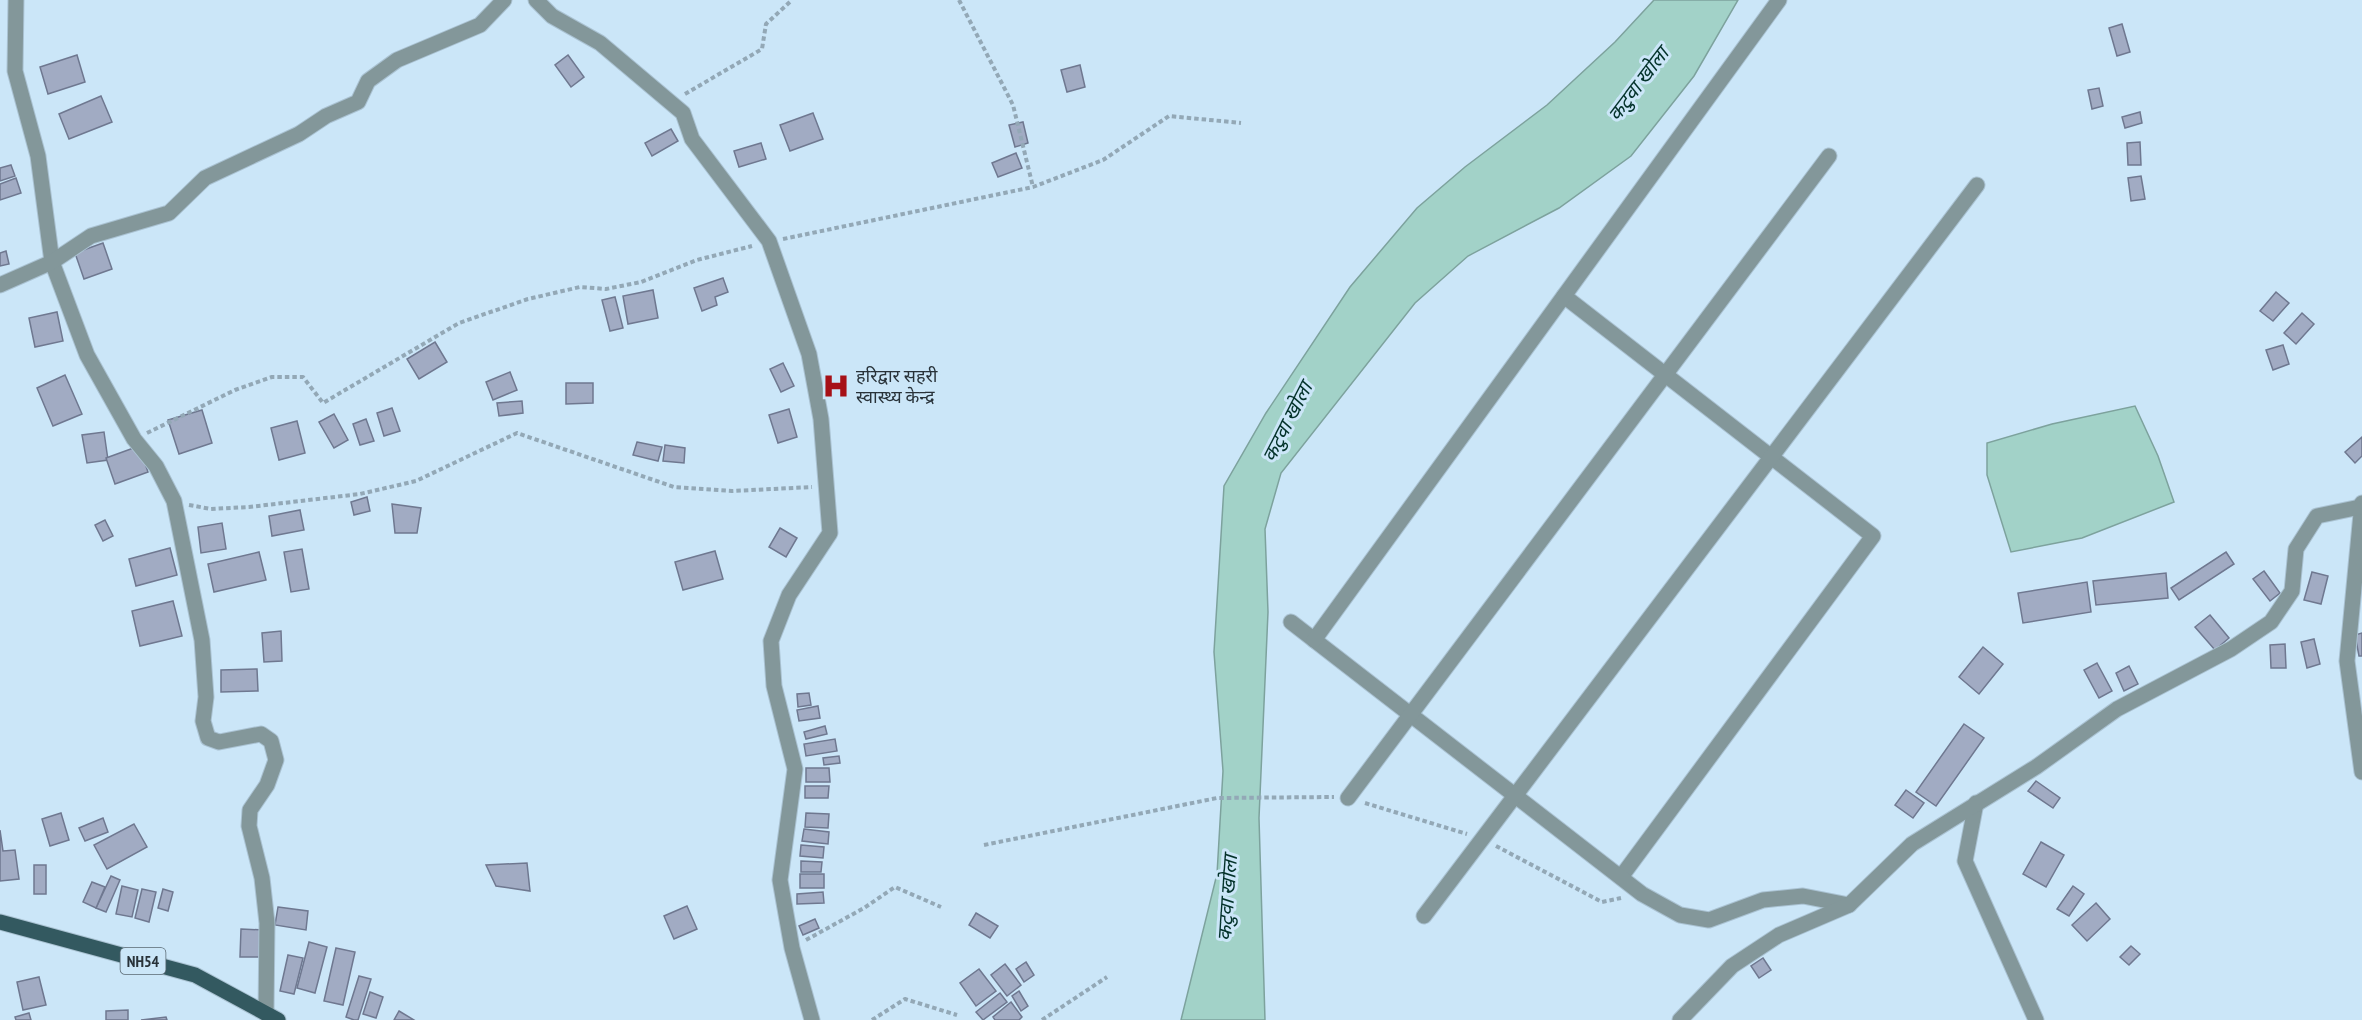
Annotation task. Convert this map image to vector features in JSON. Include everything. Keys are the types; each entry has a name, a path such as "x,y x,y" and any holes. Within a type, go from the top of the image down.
{"main road":[{"name":"NH54","path":"0,922 195,975 272,1017"}],"street":[{"path":"16,0 15,71 38,156 52,262 87,355 134,439 156,466 174,501 202,640 206,697 203,721 208,738 219,742 261,735 271,741 276,760 267,784 250,810 249,826 262,878 272,1017"},
{"path":"0,285 52,262 90,236 169,213 205,178 298,134 326,116 358,102 368,81 375,76 398,60 480,25 504,0"},
{"path":"536,0 552,16 600,43 683,113 692,139 769,241 809,354 821,419 830,533 789,595 771,641 774,686 795,769 780,880 792,948 812,1020"},
{"path":"1314,640 1779,0"},
{"path":"1348,798 1412,716 1829,156"},
{"path":"1424,916 1977,185"},
{"path":"1564,296 1873,536 1620,877"},
{"path":"1680,1020 1732,966 1779,934 1849,905 1912,844 2036,767 2117,709 2231,649 2271,622 2292,591 2296,549 2317,516 2361,505 2347,661 2362,772"},
{"path":"1291,622 1642,894 1680,915 1708,920 1763,900 1803,896 1849,905"},
{"path":"1976,803 1965,861 2036,1020"}],"path":[{"path":"681,96 762,49 766,24 792,0"},
{"path":"959,0 1013,105 1033,188"},
{"path":"134,439 235,390 272,377 303,376 323,403 459,322 528,298 580,287 606,290 641,282 697,260 769,241 1033,188 1103,160 1169,116 1241,123"},
{"path":"174,501 210,509 360,494 416,481 517,433 674,487 732,491 825,486"},
{"path":"984,845 1217,798 1257,796 1348,798 1482,839 1602,902 1642,894"},
{"path":"792,948 864,908 895,887 941,907"},
{"path":"1042,1020 1107,977"},
{"path":"872,1020 905,999 957,1015"}],"water":[{"name":"कटुवा खोला","path":"1654,0 1738,0 1694,76 1631,156 1559,208 1468,256 1415,303 1281,473 1265,529 1268,612 1259,818 1265,1020 1181,1020 1217,874 1223,771 1214,652 1224,486 1266,413 1350,287 1417,208 1465,167 1547,105 1615,42"},
{"path":"2135,406 2158,456 2174,502 2082,538 2011,552 1987,475 1987,443 2052,424"}],"building":[{"path":"2122,24 2130,52 2117,56 2109,28"},
{"path":"77,55 85,82 48,94 40,67"},
{"path":"568,55 584,77 571,87 555,65"},
{"path":"1080,65 1085,87 1067,92 1061,70"},
{"path":"2099,88 2103,106 2092,109 2088,90"},
{"path":"101,96 112,122 69,139 59,114"},
{"path":"2140,112 2142,123 2125,128 2122,117"},
{"path":"813,113 823,139 790,151 780,125"},
{"path":"1023,122 1028,143 1015,147 1009,125"},
{"path":"671,129 678,141 652,156 645,143"},
{"path":"2140,142 2141,165 2128,165 2127,143"},
{"path":"761,143 766,159 739,167 734,151"},
{"path":"1016,153 1022,168 998,177 992,163"},
{"path":"11,165 15,176 0,181 0,168"},
{"path":"2141,176 2145,199 2131,201 2128,178"},
{"path":"16,178 21,193 0,200 0,184"},
{"path":"103,243 112,269 84,279 75,253"},
{"path":"6,251 9,264 0,266 0,253"},
{"path":"723,278 728,292 715,297 717,305 702,311 694,288"},
{"path":"653,290 658,318 628,324 623,296"},
{"path":"2276,292 2289,303 2273,321 2260,311"},
{"path":"615,297 623,328 610,331 602,300"},
{"path":"57,312 63,341 35,347 29,318"},
{"path":"2302,313 2314,324 2296,344 2284,333"},
{"path":"435,342 447,362 419,379 407,359"},
{"path":"2283,345 2289,364 2273,370 2266,350"},
{"path":"783,363 794,386 781,392 770,369"},
{"path":"510,372 517,390 493,400 486,382"},
{"path":"65,375 82,414 53,426 37,388"},
{"path":"566,383 593,383 593,403 566,404"},
{"path":"522,401 523,413 499,416 497,403"},
{"path":"392,408 400,431 384,436 377,413"},
{"path":"789,409 797,437 778,443 769,415"},
{"path":"202,410 212,443 179,454 168,420"},
{"path":"334,414 348,440 334,448 319,422"},
{"path":"366,419 374,441 360,445 353,424"},
{"path":"297,421 305,453 279,460 271,428"},
{"path":"104,432 108,460 87,463 82,435"},
{"path":"2362,437 2362,456 2355,463 2345,452"},
{"path":"637,442 662,447 658,461 633,455"},
{"path":"665,445 685,448 684,463 663,461"},
{"path":"139,446 148,472 115,484 106,458"},
{"path":"367,497 370,511 354,515 351,502"},
{"path":"392,504 421,508 417,533 395,533"},
{"path":"300,510 304,530 272,536 269,516"},
{"path":"105,520 113,536 103,541 95,525"},
{"path":"222,523 226,549 201,553 198,527"},
{"path":"780,528 797,538 786,557 769,547"},
{"path":"170,548 177,575 136,586 129,559"},
{"path":"302,549 309,589 291,592 284,552"},
{"path":"715,551 723,579 683,590 675,562"},
{"path":"259,552 266,580 214,592 208,564"},
{"path":"2226,552 2234,564 2179,600 2171,588"},
{"path":"2264,571 2280,593 2270,601 2253,579"},
{"path":"2312,572 2328,576 2321,604 2304,600"},
{"path":"2166,573 2168,598 2096,605 2093,581"},
{"path":"2087,582 2091,612 2023,623 2018,593"},
{"path":"173,601 182,636 140,646 132,611"},
{"path":"2210,615 2229,638 2215,650 2195,627"},
{"path":"281,631 282,661 264,662 262,633"},
{"path":"2362,633 2362,656 2359,656 2355,635"},
{"path":"2314,639 2320,664 2307,668 2301,642"},
{"path":"2285,644 2286,668 2271,668 2270,645"},
{"path":"1983,647 2003,664 1979,694 1959,677"},
{"path":"2097,663 2112,691 2099,698 2084,670"},
{"path":"2129,666 2138,684 2124,691 2116,673"},
{"path":"257,669 258,691 221,692 221,670"},
{"path":"809,693 811,705 798,707 797,694"},
{"path":"818,706 820,718 799,721 797,710"},
{"path":"1964,724 1984,738 1936,806 1916,792"},
{"path":"825,726 827,734 806,739 804,732"},
{"path":"835,739 837,751 806,756 804,744"},
{"path":"839,756 840,763 824,765 823,758"},
{"path":"806,768 829,768 830,782 806,782"},
{"path":"2036,781 2060,798 2053,808 2028,791"},
{"path":"805,786 829,786 828,798 805,798"},
{"path":"1906,790 1924,803 1913,818 1895,805"},
{"path":"61,813 69,840 50,846 42,819"},
{"path":"806,813 829,814 828,828 805,827"},
{"path":"103,818 108,832 85,841 79,828"},
{"path":"134,824 147,847 107,869 94,845"},
{"path":"804,829 829,832 828,844 802,841"},
{"path":"0,830 3,851 15,850 19,879 0,881"},
{"path":"2041,842 2064,855 2046,887 2023,874"},
{"path":"801,845 824,847 823,858 800,856"},
{"path":"801,861 822,862 821,872 801,872"},
{"path":"527,863 530,891 496,886 486,865"},
{"path":"34,865 46,865 46,894 34,894"},
{"path":"800,874 824,874 824,888 800,888"},
{"path":"111,876 120,880 106,912 96,908"},
{"path":"92,882 105,887 96,908 83,902"},
{"path":"122,886 138,890 132,917 116,914"},
{"path":"2073,886 2084,894 2069,916 2057,909"},
{"path":"142,889 156,892 149,922 135,918"},
{"path":"163,889 173,892 168,911 158,908"},
{"path":"823,892 824,903 797,904 797,894"},
{"path":"2096,903 2110,919 2087,941 2072,925"},
{"path":"687,906 697,929 674,939 664,916"},
{"path":"278,907 308,911 306,930 275,925"},
{"path":"976,913 998,926 990,938 969,925"},
{"path":"815,919 819,928 803,935 799,926"},
{"path":"241,929 264,930 264,957 240,957"},
{"path":"309,942 327,947 315,993 297,988"},
{"path":"2131,946 2140,954 2129,965 2120,957"},
{"path":"336,948 355,952 343,1005 324,1001"},
{"path":"288,955 303,958 294,994 280,991"},
{"path":"1763,958 1771,970 1759,978 1751,966"},
{"path":"1026,962 1034,975 1024,982 1016,969"},
{"path":"1005,964 1021,985 1007,996 991,975"},
{"path":"979,969 996,991 976,1006 960,983"},
{"path":"359,976 371,979 358,1020 354,1020 346,1017"},
{"path":"39,977 46,1005 23,1010 17,982"},
{"path":"1019,991 1028,1006 1021,1011 1012,996"},
{"path":"370,992 383,997 376,1018 363,1014"},
{"path":"1000,993 1007,1002 983,1020 976,1012"},
{"path":"1011,1002 1022,1017 1019,1020 995,1020 993,1017"},
{"path":"128,1010 128,1020 106,1020 106,1011"},
{"path":"399,1011 414,1020 394,1020"},
{"path":"29,1013 31,1020 16,1020 15,1017"},
{"path":"166,1017 167,1020 141,1020"}],"place":[{"name":"हरिद्वार सहरी स्वास्थ्य केन्द्र","path":"836,386"}]}
